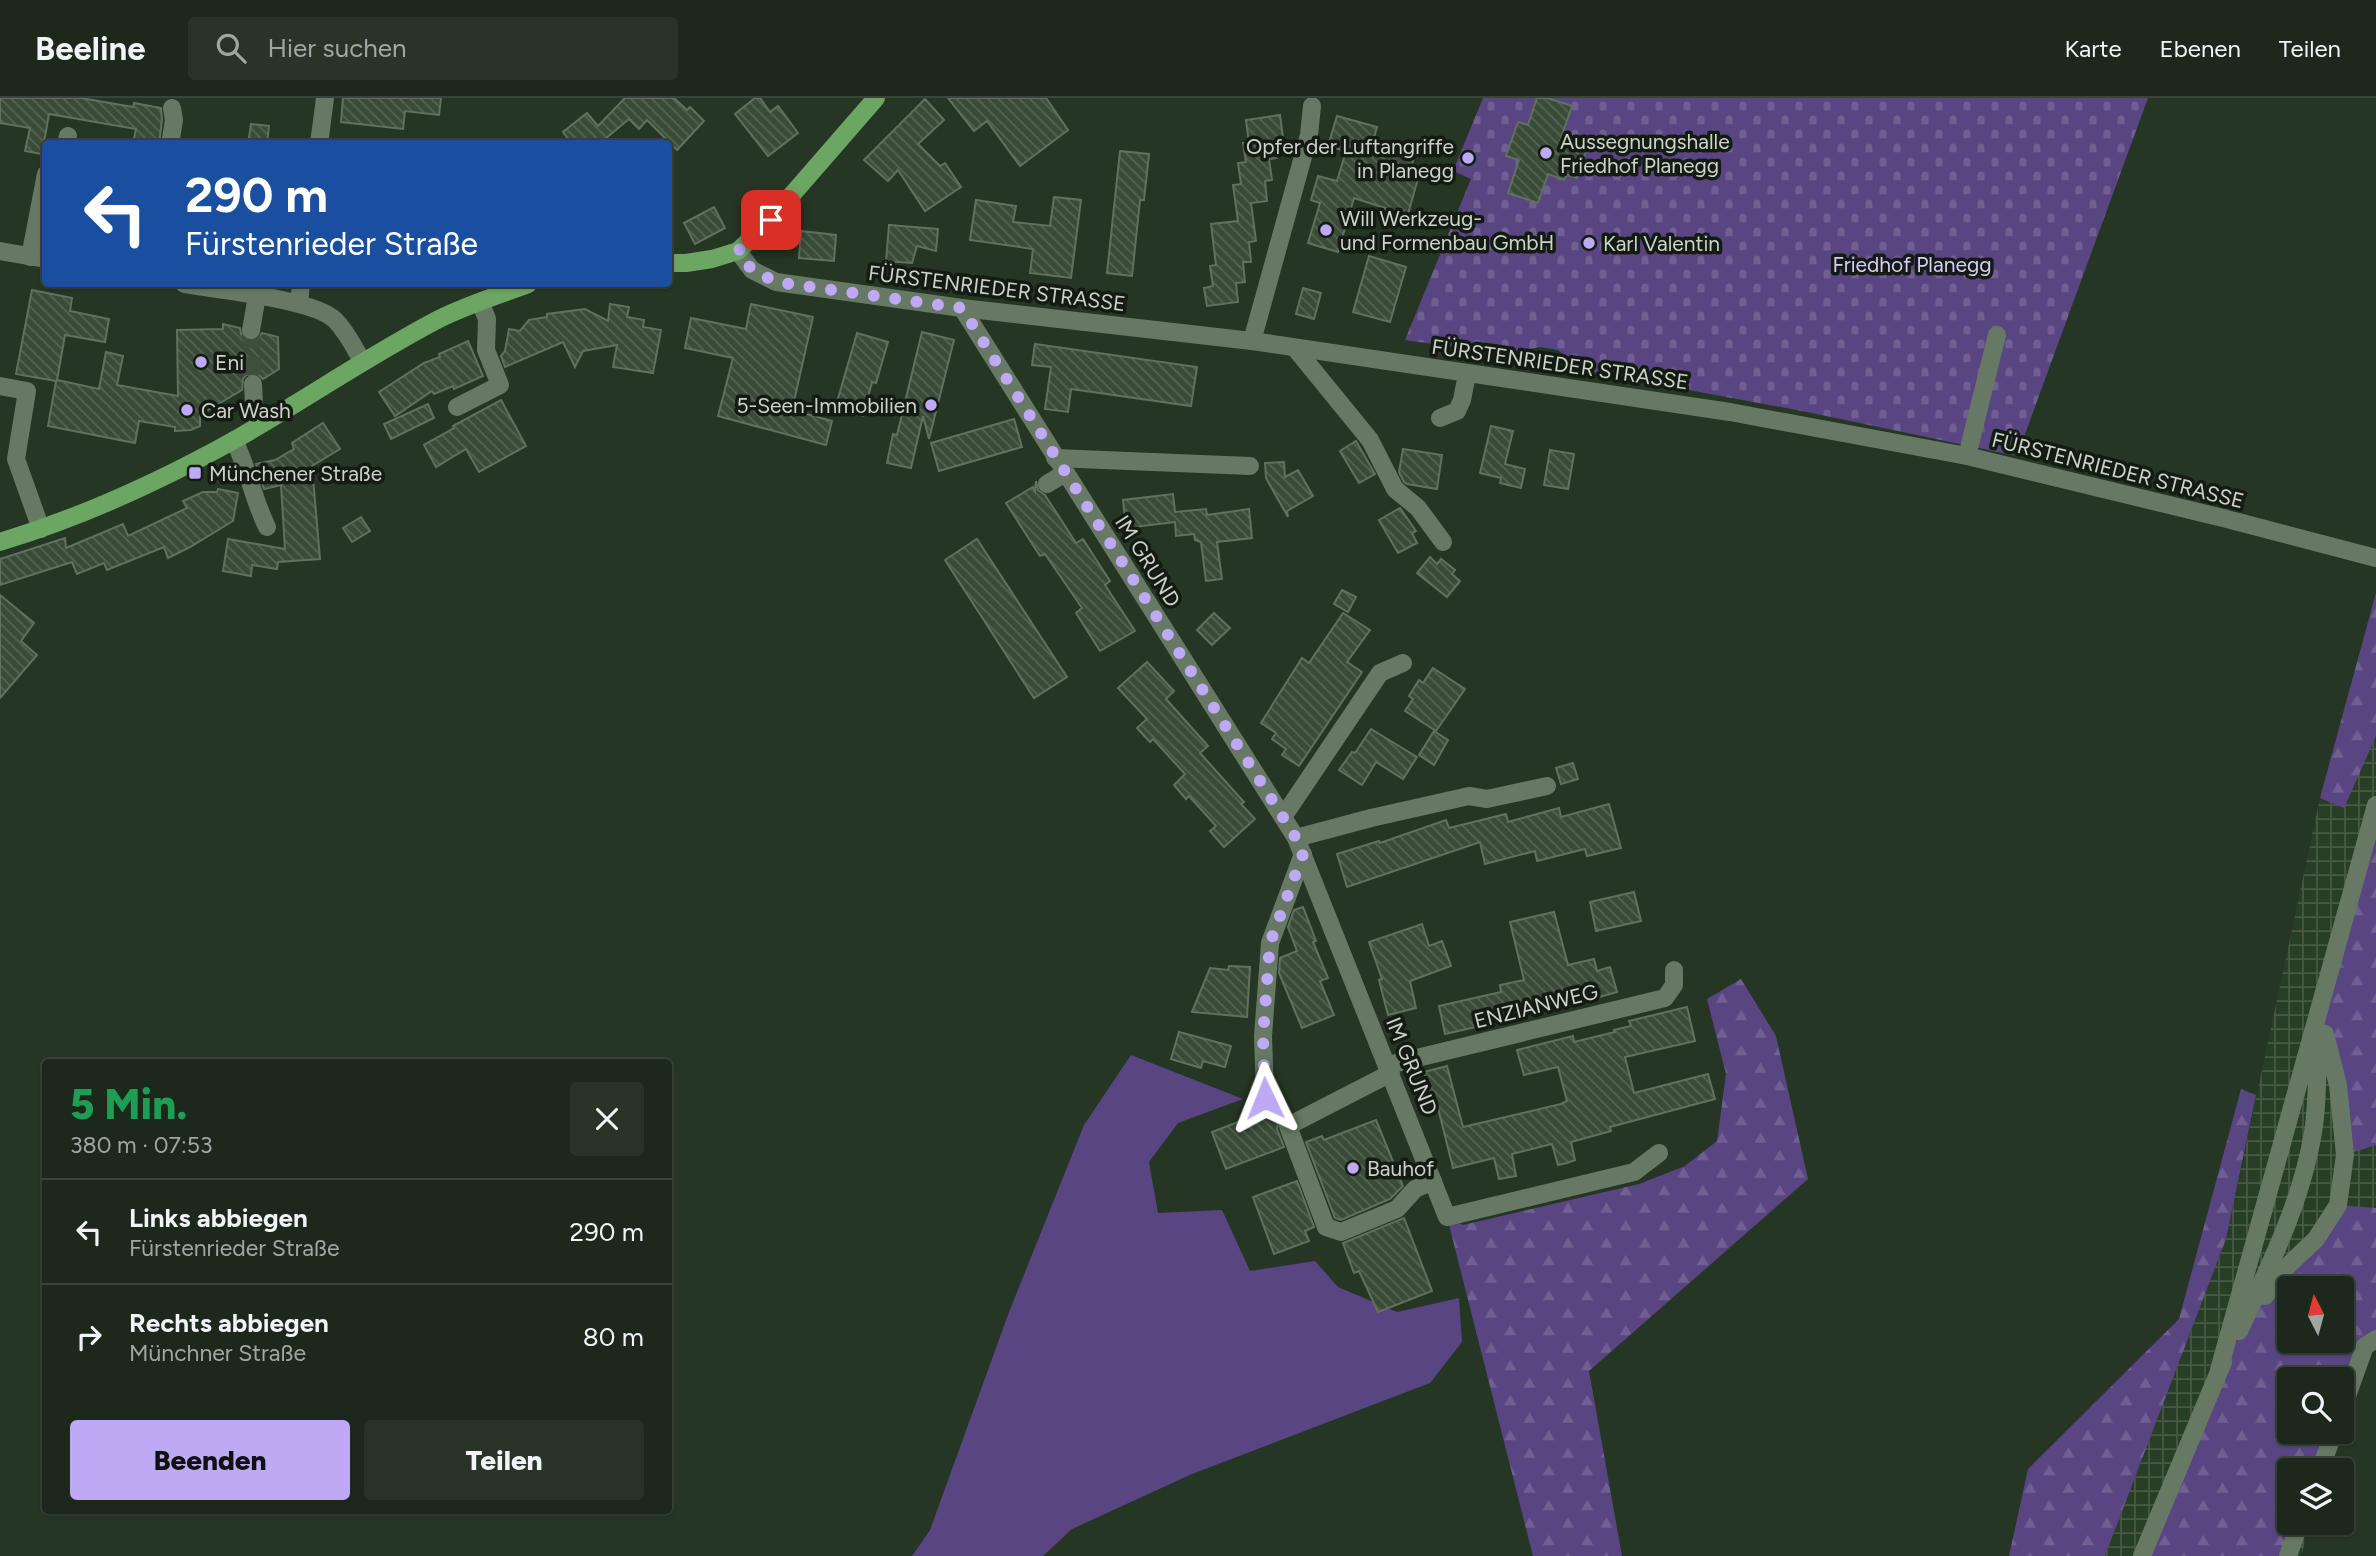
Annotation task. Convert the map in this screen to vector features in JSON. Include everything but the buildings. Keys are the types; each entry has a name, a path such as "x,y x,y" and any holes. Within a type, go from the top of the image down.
{"main road":[{"path":"672,263 712,259 738,251 771,220 876,98"},
{"path":"0,542 41,529 120,496 234,440 362,361 442,317 494,292 515,287"}],"street":[{"path":"320,140 325,98"},
{"path":"1252,341 1309,135 1312,106"},
{"path":"171,140 174,120 172,108"},
{"path":"0,251 38,258 42,216"},
{"name":"FÜRSTENRIEDER STRASSE","path":"738,251 752,270 776,282 962,308 1252,341 1730,412 1967,456 2376,558"},
{"path":"202,287 299,303 320,310 334,319 362,361"},
{"path":"299,303 301,287"},
{"path":"457,407 500,385 486,350 486,319 494,292"},
{"path":"251,330 257,296"},
{"name":"IM GRUND","path":"962,308 1300,846 1447,1217 1634,1171 1659,1153"},
{"path":"1967,456 1997,335"},
{"path":"1295,348 1370,440 1395,488 1418,508 1443,542"},
{"path":"1440,418 1457,411 1467,374"},
{"path":"253,384 254,404 263,423"},
{"path":"0,386 27,391 16,459 41,529"},
{"path":"234,440 243,457 255,504 267,527"},
{"path":"1047,484 1060,466 1250,466"},
{"path":"1283,817 1380,673 1403,663"},
{"path":"1265,1098 1263,1036 1270,943 1300,846 1371,818 1469,796 1487,799 1547,786"},
{"path":"2220,1370 2376,805"},
{"name":"ENZIANWEG","path":"1390,1069 1665,998 1674,985 1674,970"},
{"path":"2220,1370 2278,1275 2316,1239 2338,1205 2345,1155 2338,1085 2319,1012"},
{"path":"2142,1556 2220,1370 2257,1294 2288,1220 2306,1166 2312,1136 2319,1012"},
{"path":"1390,1069 1288,1126 1326,1227 1342,1232 1397,1209 1415,1189 1433,1181"},
{"path":"2354,1377 2365,1346 2376,1339"},
{"path":"2288,1556 2295,1535"}],"shaded area":[{"path":"2376,593 2376,1339 2365,1346 2354,1383 2354,1367 2277,1367 2277,1444 2289,1444 2289,1458 2277,1458 2277,1535 2307,1535 2301,1556 2105,1556 2226,1239 2320,798"}],"green space":[{"name":"Friedhof Planegg","path":"1483,98 2148,98 2017,456 1807,412 1581,370 1558,350 1540,347 1505,354 1405,340 1471,179 1453,171"},
{"path":"2376,593 2376,736 2344,808 2320,798"},
{"path":"2376,805 2376,1145 2345,1155 2319,1012"},
{"path":"1741,979 1776,1036 1808,1179 1589,1371 1622,1556 1533,1556 1447,1217 1463,1225 1639,1184 1685,1166 1717,1141 1726,1074 1707,999"},
{"path":"1131,1055 1243,1099 1178,1123 1149,1162 1158,1213 1222,1210 1250,1271 1315,1261 1338,1287 1397,1312 1459,1298 1462,1342 1430,1383 1192,1474 1072,1529 1043,1556 912,1556 930,1530 1009,1312 1084,1125"},
{"path":"2241,1089 2256,1095 2226,1239 2105,1556 2009,1556 2028,1469 2179,1319"},
{"path":"2338,1205 2376,1208 2376,1339 2354,1385 2354,1367 2277,1367 2277,1444 2330,1444 2324,1458 2277,1458 2277,1535 2296,1535 2288,1556 2142,1556 2219,1370 2277,1277 2277,1353 2354,1353 2354,1276 2277,1276"}],"tunnel":[{"path":"251,330 253,384"}],"place":[{"name":"Aussegnungshalle Friedhof Planegg","path":"1546,153"},
{"name":"Opfer der Luftangriffe in Planegg","path":"1468,158"},
{"name":"Will Werkzeug- und Formenbau GmbH","path":"1326,230"},
{"name":"Karl Valentin","path":"1589,243"},
{"name":"Eni","path":"201,362"},
{"name":"5-Seen-Immobilien","path":"931,405"},
{"name":"Car Wash","path":"187,410"},
{"name":"Münchener Straße","path":"195,473"},
{"name":"Bauhof","path":"1353,1168"}],"route":[{"path":"771,220 738,251 752,270 776,282 962,308 1296,838 1303,854 1270,943 1263,1036 1265,1098"}]}
